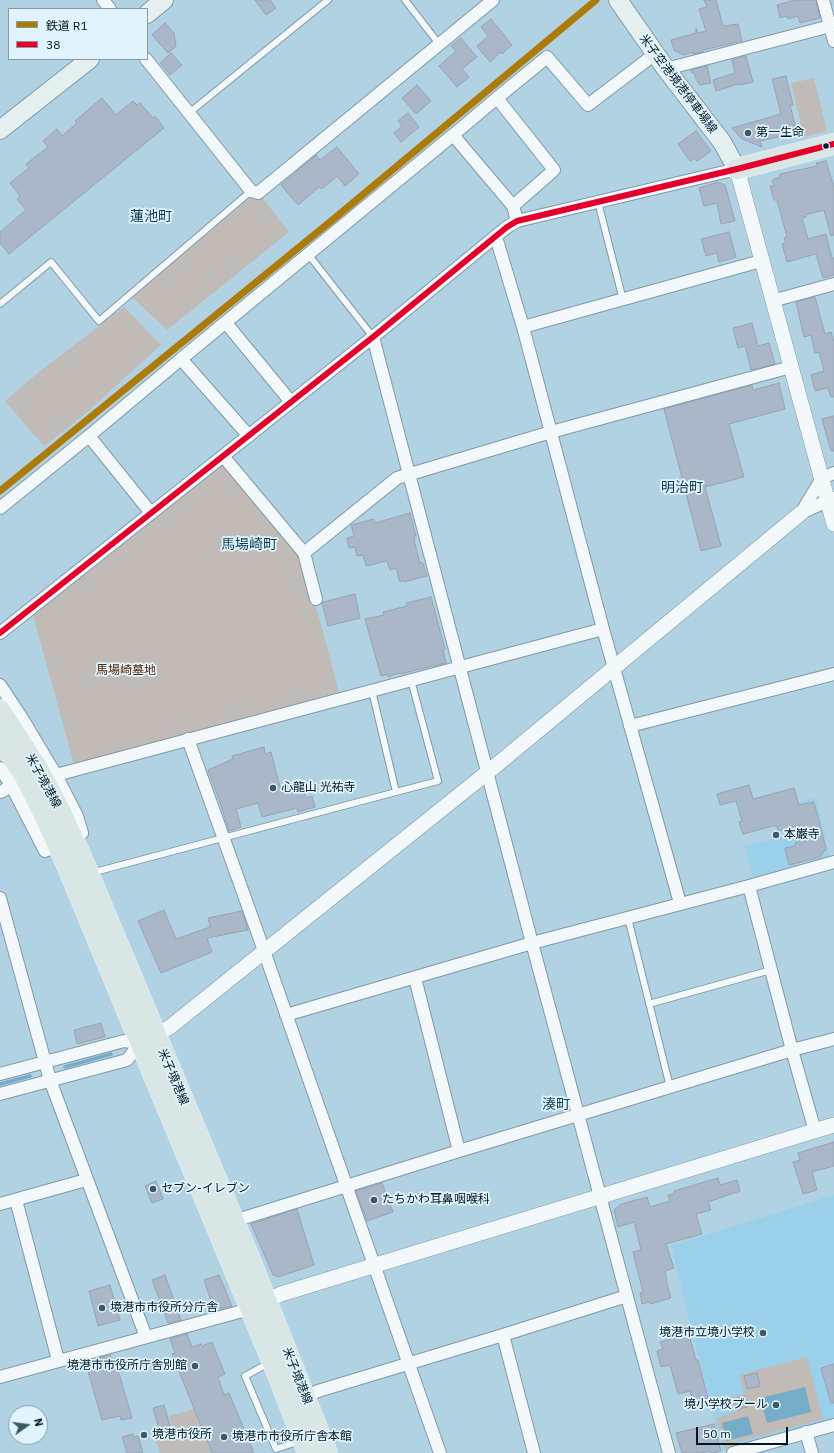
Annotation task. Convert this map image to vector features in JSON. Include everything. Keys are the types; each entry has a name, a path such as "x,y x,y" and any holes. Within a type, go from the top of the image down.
{"main road":[{"path":"148,13 164,0"},
{"name":"米子空港境港停車場線","path":"618,0 655,54 722,142 737,169"},
{"path":"0,130 89,60"},
{"path":"737,169 834,144"},
{"name":"米子境港線","path":"0,710 38,769 59,808 65,842 106,956 148,1039 234,1222 258,1304 272,1362 306,1446"},
{"name":"米子境港線","path":"0,738 25,776 44,815 88,874 148,1039 258,1304 306,1396 328,1453"}],"street":[{"path":"147,60 251,191 258,193 493,0"},
{"path":"823,0 832,26 834,41"},
{"path":"666,69 832,26"},
{"path":"0,508 547,57 588,105 655,54"},
{"path":"497,98 554,170 513,206"},
{"path":"453,135 513,206 517,221"},
{"path":"0,633 249,436 507,227 517,221 737,169 791,367 828,476 834,524"},
{"path":"496,237 523,327 630,726 680,903"},
{"path":"523,327 761,261"},
{"path":"772,301 834,284"},
{"path":"226,323 291,402"},
{"path":"373,336 461,667 532,943 668,1453"},
{"path":"181,359 249,436"},
{"path":"304,553 397,478 551,432 791,367"},
{"path":"89,436 151,513"},
{"path":"223,456 304,553 316,599"},
{"path":"0,1094 126,1060 148,1039 170,1026 488,772 801,513 828,476"},
{"path":"801,513 831,500"},
{"path":"56,775 604,629"},
{"path":"630,726 834,674"},
{"path":"0,685 22,718 56,775 77,816 82,833 45,851 11,785 0,768"},
{"path":"188,739 440,1453"},
{"path":"0,792 11,785"},
{"path":"286,1015 532,943 834,862"},
{"path":"749,886 815,1131"},
{"path":"0,898 50,1080 86,1180 146,1337"},
{"path":"415,978 459,1151"},
{"path":"0,1074 124,1041 148,1039"},
{"path":"234,1222 459,1151 792,1050 834,1039"},
{"path":"0,1377 146,1337 258,1304 281,1294 834,1125"},
{"path":"0,1204 86,1180"},
{"path":"16,1200 58,1360"},
{"path":"306,1396 318,1391 627,1296"},
{"path":"503,1335 534,1453"},
{"path":"733,1453 834,1425"},
{"path":"806,1432 812,1453"}],"lane":[{"path":"189,113 328,0"},
{"path":"405,0 439,44"},
{"path":"0,304 51,262 99,321 251,191"},
{"path":"598,202 623,300"},
{"path":"308,254 373,336"},
{"path":"88,874 438,781 411,680"},
{"path":"372,691 396,792"},
{"path":"628,918 670,1087"},
{"path":"649,1004 771,970"},
{"path":"272,1362 245,1376 276,1449 306,1446"}],"shaded area":[{"path":"816,798 829,856 753,877 744,846 804,831 797,803"},
{"name":"境港市立境小学校","path":"834,1195 834,1420 722,1451 671,1246"},
{"path":"805,1387 811,1412 767,1423 760,1398"},
{"path":"748,1416 753,1434 726,1441 722,1423"}],"green space":[{"path":"814,78 827,131 804,137 791,83"},
{"path":"252,196 261,196 289,232 167,330 132,297"},
{"path":"124,307 161,345 84,415 44,446 5,401 44,368"},
{"name":"馬場崎墓地","path":"222,462 299,556 315,603 339,692 74,764 32,612 92,565 94,568"},
{"name":"境小学校プール","path":"807,1357 823,1419 734,1443 735,1447 724,1449 716,1418 734,1413 730,1397 745,1394 739,1375"},
{"path":"194,1409 211,1453 160,1453 156,1440 174,1435 169,1416"}],"building":[{"path":"255,0 270,0 276,8 266,15"},
{"path":"704,0 716,0 723,26 738,24 742,41 703,50 703,52 693,54 693,52 683,55 674,50 671,40 696,33 696,28 698,33 706,31 699,9 707,7"},
{"path":"795,0 816,0 820,18 800,23 798,16 788,19 787,16 780,18 777,5"},
{"path":"491,19 512,45 490,62 477,46 488,36 481,27"},
{"path":"165,23 174,33 176,46 168,53 152,35"},
{"path":"461,38 477,57 462,69 469,77 457,87 439,66 456,51 451,46"},
{"path":"171,53 182,65 170,75 160,63"},
{"path":"746,56 753,82 738,84 716,91 713,80 735,73 732,60"},
{"path":"707,66 711,83 700,85 691,70"},
{"path":"786,76 793,105 790,105 797,133 760,141 762,147 742,139 732,128 781,114 772,79"},
{"path":"417,85 431,101 416,114 402,98"},
{"path":"102,98 116,115 133,101 137,105 140,103 153,118 155,116 164,128 9,254 0,243 0,232 26,210 17,199 20,196 10,183 29,168 26,164 48,147 43,141 57,129 62,136 77,123 75,121"},
{"path":"408,113 419,127 401,142 394,133 402,126 398,121"},
{"path":"696,131 711,151 697,161 695,158 690,161 678,144"},
{"path":"337,147 359,174 345,186 337,176 322,189 319,187 298,205 281,185 316,155 320,160"},
{"path":"826,161 834,187 834,235 831,236 824,210 805,215 806,217 802,218 808,239 826,234 832,258 834,258 834,275 823,278 816,254 787,262 782,244 786,243 784,238 787,237 777,200 774,200 770,186 774,186 772,180 780,177 780,174 817,166 816,163"},
{"path":"718,182 725,185 735,221 721,224 717,203 704,206 699,188"},
{"path":"729,232 736,257 719,262 717,253 706,256 701,239"},
{"path":"815,297 825,334 831,332 834,342 834,397 831,397 828,388 815,391 811,375 824,371 819,352 815,353 811,335 804,337 796,302"},
{"path":"752,323 758,346 769,343 775,364 751,370 745,346 738,348 733,328"},
{"path":"779,383 785,409 729,424 744,477 705,487 721,546 701,551 664,409 752,385 753,390"},
{"path":"834,416 834,451 831,451 822,419"},
{"path":"410,513 416,536 414,536 414,540 420,563 423,563 427,576 400,582 396,568 390,570 387,561 366,566 363,555 357,556 355,547 349,548 347,538 354,536 351,525 374,519 375,523"},
{"path":"355,594 360,618 328,626 322,603"},
{"path":"431,597 445,649 443,650 446,663 399,673 388,677 388,674 381,676 365,619 384,615 383,612 407,606 406,603"},
{"path":"264,747 265,754 271,752 280,787 300,781 302,788 304,788 306,798 312,796 315,807 298,812 297,808 262,817 258,803 236,809 241,827 229,831 208,770 233,759 232,756"},
{"path":"749,785 753,799 794,788 799,805 814,802 826,849 820,857 789,865 785,848 795,846 800,825 778,831 777,826 773,826 743,834 739,822 742,821 736,801 720,805 717,794"},
{"path":"164,910 176,939 210,927 208,918 242,911 248,930 207,938 212,952 161,973 138,921"},
{"path":"101,1023 105,1037 77,1044 74,1030"},
{"path":"834,1142 834,1166 812,1172 817,1190 803,1194 793,1162 800,1160 798,1153"},
{"path":"718,1178 720,1185 737,1180 740,1191 708,1202 711,1210 696,1214 702,1234 666,1244 674,1268 665,1271 671,1298 650,1304 649,1302 642,1304 640,1293 643,1292 633,1252 641,1250 634,1222 618,1227 614,1210 621,1204 647,1197 650,1207 670,1201 668,1195 674,1194 674,1191"},
{"name":"セブン-イレブン","path":"156,1181 163,1199 152,1203 145,1186"},
{"name":"たちかわ耳鼻咽喉科","path":"382,1183 393,1212 367,1221 356,1191"},
{"path":"297,1209 314,1265 278,1277 273,1275 251,1224"},
{"path":"165,1275 181,1320 168,1323 152,1280"},
{"path":"219,1275 232,1306 214,1310 204,1280"},
{"path":"110,1285 120,1320 98,1326 89,1291"},
{"path":"187,1334 192,1347 201,1344 202,1346 212,1342 225,1374 218,1377 224,1395 229,1393 254,1453 212,1453 172,1354 175,1353 170,1339"},
{"path":"689,1334 696,1360 698,1360 708,1398 702,1400 704,1406 695,1408 690,1391 678,1394 670,1365 661,1367 657,1351 663,1349 660,1342"},
{"path":"110,1355 112,1360 115,1360 132,1418 121,1420 120,1416 102,1420 87,1368 89,1367 87,1361"},
{"path":"834,1364 834,1403 831,1403 821,1368"},
{"path":"757,1373 760,1386 747,1389 744,1376"},
{"path":"744,1396 747,1407 737,1410 734,1399"},
{"path":"164,1405 172,1433 161,1436 153,1408"},
{"path":"714,1424 721,1451 713,1453 710,1451 701,1453 682,1453 676,1433"},
{"path":"133,1434 134,1437 138,1436 143,1453 127,1453 122,1437"}],"waterway":[{"path":"65,1067 111,1054"},
{"path":"0,1084 30,1076"}],"rail line":[{"name":"R1","path":"0,491 336,217 596,0"}],"transit line":[{"name":"38","path":"0,633 373,337 507,227 517,221 737,169 834,144"}],"place":[{"name":"第一生命","path":"748,133"},
{"name":"心龍山 光祐寺","path":"273,788"},
{"name":"本巌寺","path":"776,835"},
{"name":"セブン-イレブン","path":"153,1189"},
{"name":"たちかわ耳鼻咽喉科","path":"374,1200"},
{"name":"境港市市役所分庁舎","path":"102,1308"},
{"name":"境港市立境小学校","path":"763,1333"},
{"name":"境港市市役所庁舎別館","path":"195,1366"},
{"name":"境小学校プール","path":"776,1405"},
{"name":"境港市役所","path":"144,1435"},
{"name":"境港市市役所庁舎本館","path":"224,1437"}],"district":[{"name":"蓮池町","path":"151,217"},
{"name":"明治町","path":"682,488"},
{"name":"馬場崎町","path":"249,545"},
{"name":"湊町","path":"556,1105"}]}
